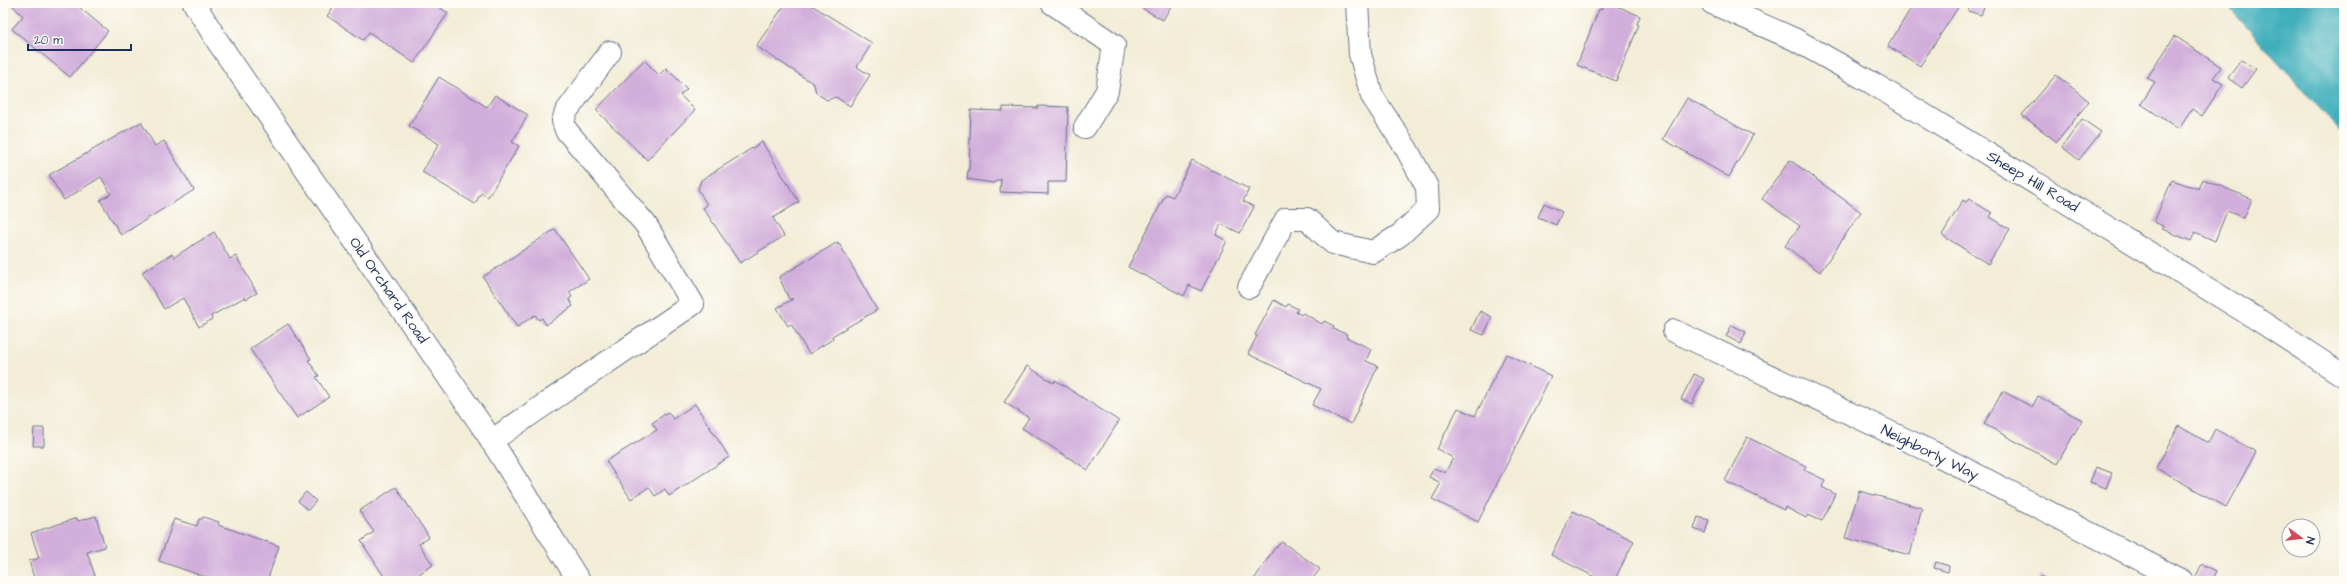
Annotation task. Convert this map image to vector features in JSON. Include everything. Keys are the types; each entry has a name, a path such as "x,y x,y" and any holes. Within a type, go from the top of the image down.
{"street":[{"name":"Old Orchard Road","path":"194,3 218,42 491,441 578,581"},
{"path":"1052,3 1114,46 1107,91 1085,127"},
{"path":"1249,287 1286,218 1307,219 1333,243 1373,252 1400,235 1428,209 1428,187 1406,148 1372,96 1360,54 1357,3"},
{"name":"Sheep Hill Road","path":"1712,3 1794,39 1872,83 2257,319 2344,376"},
{"path":"491,441 693,304 646,225 566,130 563,121 566,112 610,52"},
{"name":"Neighborly Way","path":"1674,331 1932,452 2182,581"}],"water":[{"path":"2225,3 2344,3 2344,134 2333,123"}],"building":[{"path":"10,3 74,3 108,31 70,77 12,29 23,16"},
{"path":"336,3 433,3 448,13 414,63 369,32 363,40 327,16"},
{"path":"786,3 808,3 872,43 857,67 870,75 850,106 836,97 827,100 816,93 814,84 756,46"},
{"path":"1133,3 1173,3 1163,20"},
{"path":"1604,3 1610,3 1640,16 1637,24 1639,25 1616,81 1577,65 1599,9 1601,10"},
{"path":"1914,3 1961,3 1920,66 1888,46"},
{"path":"1971,3 1985,4 1981,15 1968,11"},
{"path":"2175,36 2221,67 2213,78 2223,84 2202,116 2192,109 2179,129 2141,104 2155,82 2147,78"},
{"path":"644,60 659,75 666,68 687,89 680,95 695,110 647,160 596,110"},
{"path":"2241,60 2256,69 2242,88 2228,78"},
{"path":"2056,75 2089,101 2057,142 2022,115"},
{"path":"439,77 487,107 495,95 528,115 512,142 519,146 488,197 481,193 475,204 422,172 439,144 409,126"},
{"path":"1687,98 1753,135 1729,177 1663,139"},
{"path":"1038,106 1068,107 1066,182 1048,182 1048,194 1000,192 1001,179 993,183 967,179 969,171 971,110 1003,111 1003,107 1038,108"},
{"path":"2082,119 2101,132 2079,160 2062,147"},
{"path":"141,122 155,146 164,141 194,190 121,235 100,200 111,194 101,177 64,200 49,175"},
{"path":"762,142 799,202 773,218 784,236 740,263 703,208 707,205 698,189 701,180"},
{"path":"1192,160 1249,189 1243,201 1254,207 1240,233 1221,224 1216,235 1227,241 1201,291 1189,285 1184,296 1128,267 1166,194 1173,197"},
{"path":"1790,160 1861,212 1820,272 1785,246 1800,226 1762,199"},
{"path":"2203,179 2252,199 2244,218 2227,211 2215,241 2195,232 2191,241 2162,229 2163,226 2154,222 2172,180 2199,189"},
{"path":"1969,199 1992,213 1990,217 2010,229 1988,264 1942,235 1963,200 1966,202"},
{"path":"1544,203 1562,212 1556,225 1538,217"},
{"path":"555,229 589,279 569,292 572,297 569,299 573,306 546,325 542,318 539,320 535,315 517,327 483,277"},
{"path":"214,232 230,259 236,256 257,293 246,299 245,297 211,316 212,319 199,327 183,298 164,309 142,272 172,254 174,257"},
{"path":"838,242 837,244 840,245 877,310 832,336 833,339 809,354 791,324 788,326 777,308 793,299 789,299 779,277"},
{"path":"1274,300 1286,307 1288,304 1298,309 1296,312 1301,315 1303,313 1322,324 1324,321 1334,326 1333,329 1347,334 1346,337 1371,349 1366,361 1378,366 1351,424 1312,405 1321,389 1248,354 1257,336 1255,335"},
{"path":"1480,311 1492,317 1484,335 1471,330"},
{"path":"288,324 311,359 308,360 319,376 316,377 329,397 297,418 250,349"},
{"path":"1732,325 1746,332 1741,344 1726,336"},
{"path":"1506,354 1551,376 1478,522 1432,499 1441,483 1429,477 1434,468 1445,473 1453,458 1437,449 1458,408 1475,416"},
{"path":"1027,366 1054,383 1055,380 1119,421 1088,470 1022,428 1029,418 1004,402"},
{"path":"1694,374 1704,379 1692,404 1681,399"},
{"path":"2003,391 2032,407 2038,396 2082,420 2057,464 1984,424"},
{"path":"695,404 729,457 669,496 665,489 655,496 649,487 631,499 606,461 657,430 652,423 668,412 673,419"},
{"path":"2179,426 2208,443 2215,429 2256,452 2226,507 2156,468"},
{"path":"34,428 44,428 44,446 33,446"},
{"path":"1747,437 1806,466 1804,470 1825,480 1822,487 1835,494 1822,521 1808,515 1806,518 1785,507 1784,510 1725,481"},
{"path":"2096,467 2112,473 2106,488 2090,482"},
{"path":"396,487 429,537 419,544 433,565 408,581 387,581 361,541 374,532 359,511"},
{"path":"1859,491 1922,508 1910,555 1845,538"},
{"path":"306,492 316,501 308,510 298,501"},
{"path":"1573,511 1634,541 1614,581 1603,581 1551,555"},
{"path":"96,516 105,547 87,552 95,576 82,581 35,581 29,561 39,558 31,533 77,518 78,521"},
{"path":"203,517 219,522 218,525 279,546 267,581 217,581 159,561 174,519 197,526 199,519 202,519"},
{"path":"1698,517 1709,520 1705,533 1694,529"},
{"path":"1282,542 1320,569 1311,581 1249,581 1255,578 1274,549"},
{"path":"1936,562 1949,566 1948,572 1934,568"},
{"path":"2202,564 2216,571 2211,581 2202,581 2195,578"},
{"path":"2040,576 2049,581 2038,581"}]}
